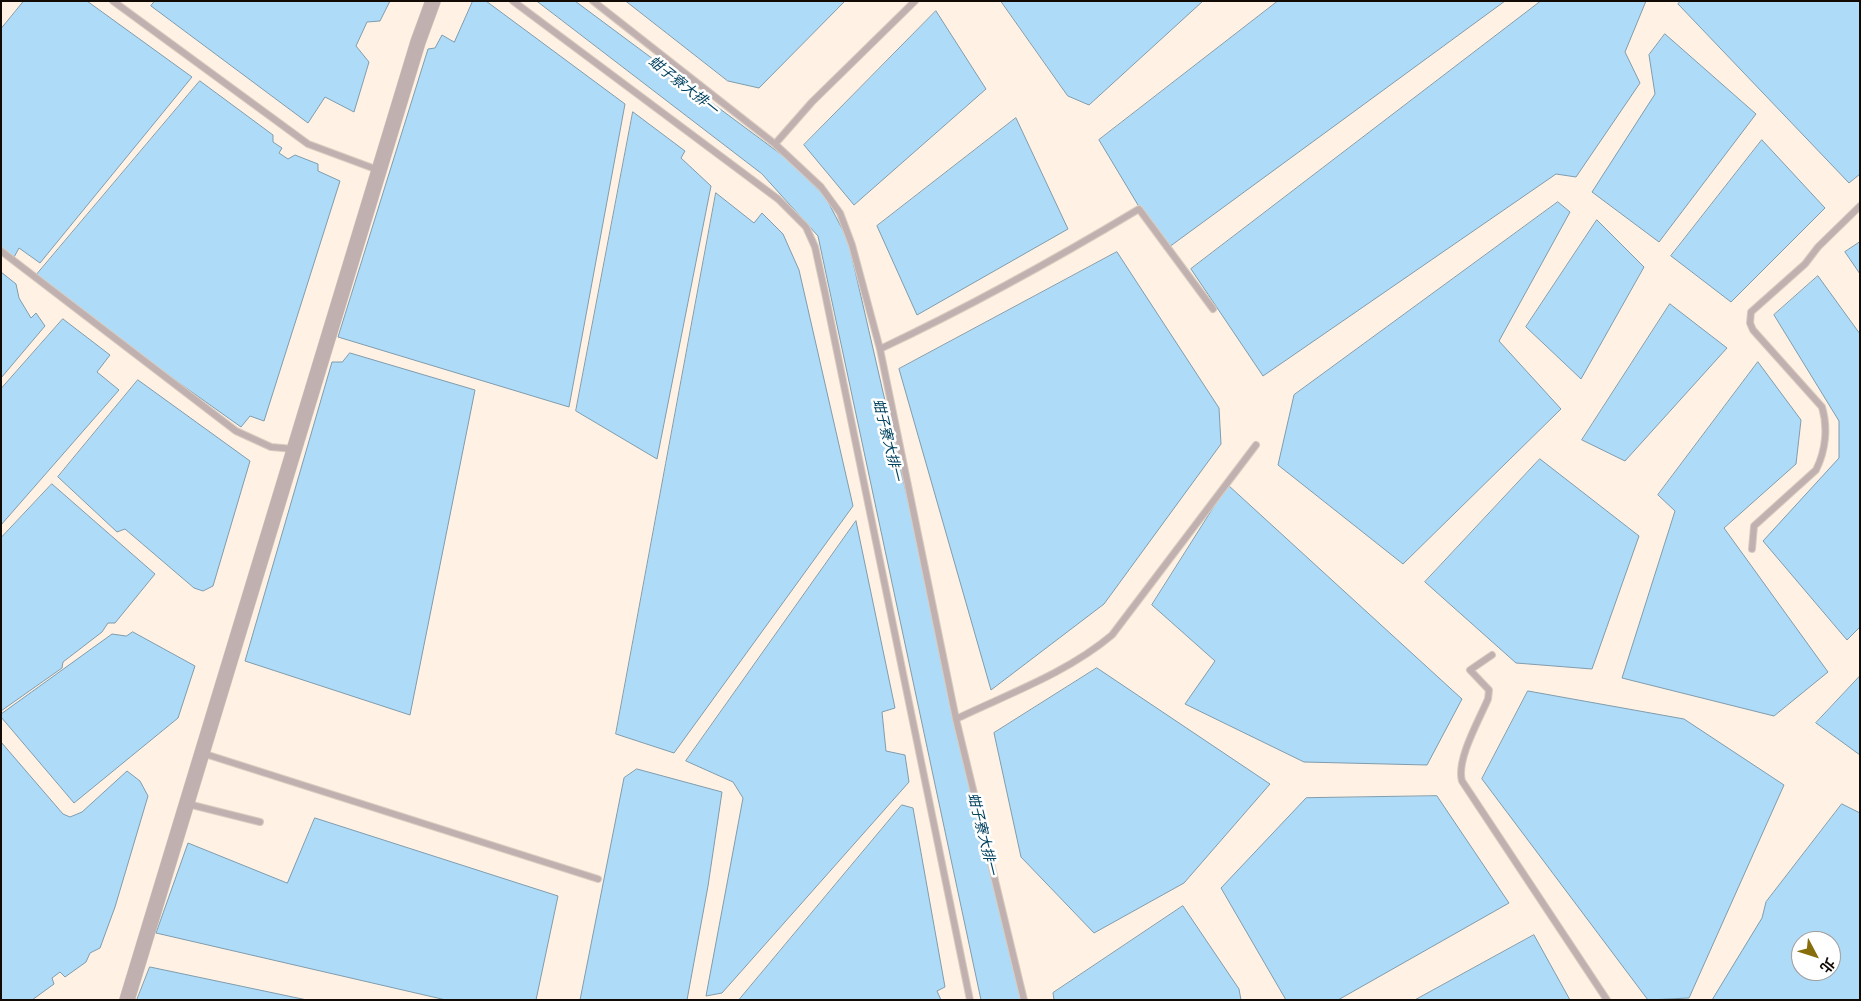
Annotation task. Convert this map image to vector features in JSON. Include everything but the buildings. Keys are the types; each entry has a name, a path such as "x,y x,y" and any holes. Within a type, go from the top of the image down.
{"street":[{"path":"127,1000 378,170 418,42 433,1"}],"lane":[{"path":"113,1 308,144 378,170"},
{"path":"513,1 778,199 806,227 815,247 825,293 970,1000"},
{"path":"593,1 775,144 821,188 840,213 852,244 880,348 956,720 1024,1000"},
{"path":"775,144 812,102 915,1"},
{"path":"1752,549 1754,526 1816,470 1822,458 1827,422 1822,407 1753,330 1750,323 1751,312 1805,264 1818,247 1860,206"},
{"path":"880,348 985,297 1139,209 1213,309"},
{"path":"1,251 236,431 271,448 294,449"},
{"path":"956,720 1073,662 1095,649 1112,635 1256,445"},
{"path":"1492,655 1470,670 1489,690 1488,699 1463,758 1460,773 1462,781 1607,1000"},
{"path":"202,753 598,879"},
{"path":"187,804 260,822"}],"water":[{"path":"24,1 87,1 192,77 40,263 19,248 12,261 1,253 1,29"},
{"path":"155,1 390,1 380,21 367,22 356,46 369,62 354,112 325,97 308,123 151,6"},
{"path":"473,1 486,1 625,104 569,407 338,337 428,49 435,48 442,35 454,42"},
{"name":"蚶子寮大排一","path":"537,1 575,1 786,158 825,196 848,240 1023,1000 981,1000 818,236 762,174"},
{"path":"626,1 845,1 759,88 728,81"},
{"path":"1001,1 1203,1 1089,105 1068,96"},
{"path":"1278,1 1505,1 1165,250 1099,140"},
{"path":"1541,1 1646,1 1625,52 1640,83 1576,177 1556,174 1263,376 1191,269"},
{"path":"1681,1 1860,1 1860,174 1849,183 1678,4"},
{"path":"936,11 986,89 854,205 804,145"},
{"path":"1665,34 1756,114 1659,242 1592,192 1655,94 1649,55"},
{"path":"200,81 273,135 273,142 282,148 279,153 288,159 295,155 318,164 318,171 340,181 264,421 250,416 241,427 33,279"},
{"path":"633,112 685,151 681,158 711,186 657,459 576,411"},
{"path":"1016,118 1068,229 917,315 877,226"},
{"path":"1762,140 1825,208 1731,302 1671,256"},
{"path":"716,193 754,223 762,213 783,234 799,270 853,506 674,753 616,734"},
{"path":"1558,202 1570,212 1499,341 1561,409 1403,564 1278,465 1294,395"},
{"path":"1597,220 1644,267 1581,379 1526,327"},
{"path":"1860,242 1860,274 1845,252"},
{"path":"1117,252 1219,408 1221,444 1104,604 991,690 899,369"},
{"path":"1,272 16,284 19,298 31,318 36,313 45,326 1,378"},
{"path":"1818,276 1860,334 1860,627 1847,640 1763,541 1839,458 1839,421 1774,315"},
{"path":"1670,304 1727,348 1625,461 1582,440"},
{"path":"63,319 110,355 97,372 119,390 1,525 1,389"},
{"path":"350,353 475,390 410,715 245,661 332,362 342,362"},
{"path":"1758,362 1801,420 1796,464 1724,528 1828,672 1774,716 1622,678 1675,511 1658,495"},
{"path":"138,380 250,461 213,586 203,591 194,588 125,529 117,532 58,477"},
{"path":"1540,459 1639,536 1592,669 1516,663 1425,582"},
{"path":"52,484 155,574 115,623 108,623 102,632 63,662 62,668 1,711 1,538"},
{"path":"1228,485 1462,699 1427,765 1304,762 1185,704 1215,661 1152,605"},
{"path":"856,521 895,708 882,712 886,751 905,755 909,782 722,993 706,996 743,798 733,782 686,761"},
{"path":"133,632 195,666 178,718 74,803 1,717 1,714 112,634 126,636"},
{"path":"1097,668 1270,784 1184,883 1094,933 1021,857 994,733"},
{"path":"1860,676 1860,755 1816,723"},
{"path":"1528,691 1684,719 1784,785 1689,998 1648,1000 1482,779"},
{"path":"1,742 63,814 70,817 82,812 127,771 140,781 148,796 115,907 100,948 90,953 86,962 65,977 60,972 52,978 54,984 32,1000 1,1000"},
{"path":"637,769 722,792 708,886 687,1000 580,1000 624,778"},
{"path":"1437,796 1509,903 1338,1000 1286,1000 1221,888 1306,798"},
{"path":"1842,804 1860,813 1860,1000 1712,1000 1762,918 1766,902"},
{"path":"902,805 913,808 945,987 937,991 941,1000 739,1000"},
{"path":"315,818 558,896 536,1000 446,1000 156,933 188,843 287,883"},
{"path":"1183,906 1239,989 1241,1000 1054,1000 1053,993"},
{"path":"1534,935 1570,1000 1415,1000"},
{"path":"150,967 307,1000 137,1000"}]}
